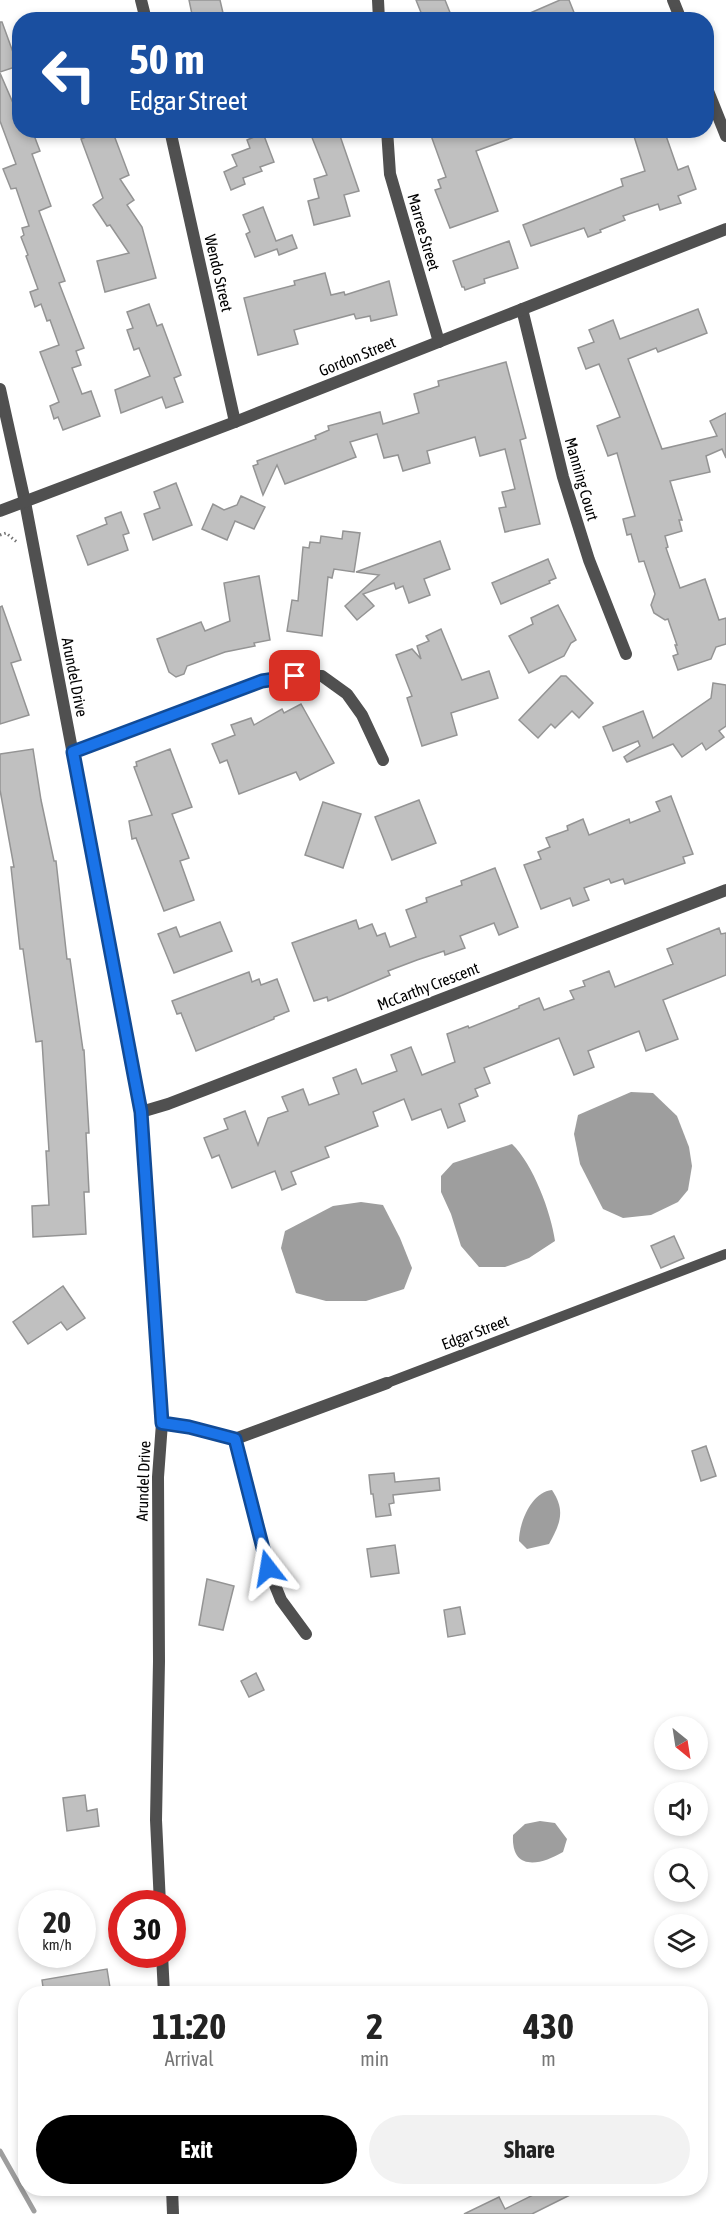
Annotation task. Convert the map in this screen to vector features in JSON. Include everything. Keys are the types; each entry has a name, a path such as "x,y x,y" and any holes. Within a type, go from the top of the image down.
{"street":[{"path":"714,106 726,136"},
{"name":"Wendo Street","path":"172,138 235,422"},
{"name":"Marree Street","path":"388,138 390,174 439,342"},
{"name":"Gordon Street","path":"0,511 235,422 726,230"},
{"name":"Manning Court","path":"522,309 563,477 589,560 626,654"},
{"name":"Arundel Drive","path":"0,390 25,502 141,1112 162,1423 158,1478 159,1661 156,1820 159,1890"},
{"path":"73,752 262,681 295,676 322,676 347,694 362,715 383,760"},
{"name":"McCarthy Crescent","path":"141,1112 168,1104 726,890"},
{"name":"Edgar Street","path":"235,1439 387,1383"},
{"path":"162,1423 189,1427 235,1439 268,1568 281,1600 306,1634"},
{"path":"163,1968 164,1986"},
{"path":"172,2196 173,2214"}],"lane":[{"name":"Edgar Street","path":"387,1383 726,1254"}],"shaded area":[{"path":"631,1092 653,1093 677,1116 689,1147 692,1166 688,1190 678,1202 651,1215 623,1218 603,1209 580,1164 574,1134 578,1115"},
{"path":"512,1144 527,1164 540,1189 550,1216 555,1241 529,1258 505,1267 479,1267 461,1246 441,1192 441,1176 453,1163"},
{"path":"361,1202 383,1205 400,1238 412,1268 404,1289 366,1301 326,1301 296,1293 281,1248 285,1231 333,1206"},
{"path":"552,1490 560,1511 556,1530 549,1544 527,1549 519,1541 524,1517 538,1496"},
{"path":"540,1821 555,1823 567,1839 563,1852 537,1862 522,1860 514,1847 513,1835 525,1824"}],"building":[{"path":"189,0 220,0 223,12 192,12"},
{"path":"416,0 445,0 450,12 421,12"},
{"path":"560,0 569,0 574,12 532,12"},
{"path":"0,22 2,22 12,50 12,68 0,72"},
{"path":"0,73 12,101 12,138 35,138 40,151 32,154 51,206 39,211 65,281 59,283 84,348 76,351 81,365 72,368 82,394 91,391 100,416 63,430 58,417 54,419 50,406 59,402 40,352 59,345 50,320 47,321 41,304 35,307 30,292 38,289 21,237 24,235 22,228 29,226 16,188 11,189 3,169 16,164 0,121"},
{"path":"115,138 129,175 120,179 134,200 127,205 142,227 156,278 105,292 97,261 129,253 93,205 103,198 81,139"},
{"path":"265,138 274,162 260,167 262,171 243,178 245,184 231,190 224,172 237,166 232,155 250,148 247,140"},
{"path":"312,138 341,138 359,191 344,195 350,216 314,225 308,201 319,198 314,179 327,175"},
{"path":"432,138 512,138 476,151 498,211 450,228 435,190 441,188 438,180 446,177"},
{"path":"635,138 667,138 678,170 688,166 696,189 678,196 681,203 660,210 658,204 623,216 625,220 588,237 584,228 531,246 523,225 623,186 621,179 645,171"},
{"path":"263,207 276,241 292,235 297,248 279,255 277,249 255,257 246,234 250,232 243,215"},
{"path":"509,241 518,268 484,279 485,283 465,290 453,261"},
{"path":"325,273 331,295 344,292 345,295 389,281 397,315 371,321 370,316 356,319 354,314 294,330 298,344 258,355 244,298 295,285 294,281"},
{"path":"149,304 157,326 162,324 181,375 174,378 183,402 166,408 162,397 121,413 115,390 150,376 139,348 134,350 127,330 133,328 127,312"},
{"path":"698,309 707,333 658,352 656,348 628,359 662,449 717,436 710,421 726,413 726,458 722,449 706,456 710,472 670,481 682,520 679,520 682,531 665,536 668,547 666,548 680,588 705,579 719,620 726,618 726,644 716,647 711,659 678,670 673,656 678,654 675,645 677,645 668,619 665,620 654,613 651,605 655,594 644,561 639,562 631,534 627,535 623,519 635,516 617,453 608,456 597,426 620,417 599,364 586,369 578,348 594,342 589,330 613,320 620,339"},
{"path":"506,362 526,438 520,440 540,524 505,532 499,508 506,507 502,492 515,489 505,449 480,456 475,437 427,451 430,463 403,471 398,455 384,458 377,434 350,442 356,457 285,484 277,465 263,495 253,466 258,464 257,461 316,439 315,436 329,430 328,426 380,412 383,424 419,413 414,394 439,386 438,381"},
{"path":"176,483 192,525 153,540 144,514 160,508 154,492"},
{"path":"241,496 265,507 254,529 235,521 227,540 202,529 213,504 224,510 237,505"},
{"path":"121,512 129,533 123,535 128,550 88,565 77,536 107,524 105,518"},
{"path":"343,531 360,533 354,572 334,569 332,578 328,577 322,636 287,631 292,600 298,601 303,547 309,548 310,542 320,543 321,536 342,539"},
{"path":"440,541 450,569 424,579 430,595 409,603 403,586 396,589 394,583 363,594 374,606 357,620 345,606 379,575 356,572"},
{"path":"548,559 556,578 549,581 550,583 501,604 492,583"},
{"path":"259,576 270,640 254,643 255,646 225,652 187,666 184,674 176,677 169,672 157,639 201,622 205,631 230,621 224,583"},
{"path":"558,605 576,640 571,643 564,656 529,673 509,636 533,624 531,618"},
{"path":"2,606 21,660 11,663 29,715 0,724 0,607"},
{"path":"441,629 462,680 489,671 498,698 451,713 457,735 422,746 407,698 412,696 396,655 412,649 421,659 417,646 429,641 426,636"},
{"path":"561,676 566,676 593,703 579,718 572,711 555,728 551,724 538,738 519,720"},
{"path":"713,683 726,685 726,726 719,731 724,737 706,750 702,743 682,757 673,744 627,762 624,757 640,746 638,741 613,751 603,727 643,711 653,738 711,698"},
{"path":"301,704 334,763 300,780 296,772 239,794 227,760 220,763 212,744 235,735 231,725 251,718 254,725 282,709 284,713"},
{"path":"33,749 41,800 54,861 56,861 67,959 70,959 84,1050 89,1133 86,1133 89,1192 84,1192 86,1234 33,1237 32,1206 49,1205 46,1151 49,1151 42,1041 36,1042 23,949 20,949 11,867 14,867 0,790 0,754"},
{"path":"170,749 192,807 172,814 189,858 180,861 194,900 164,911 136,838 132,839 129,821 152,815 134,767 137,766 136,762"},
{"path":"671,796 693,854 683,857 685,863 625,884 623,879 611,883 609,879 584,888 589,900 573,906 570,898 541,909 524,865 541,859 538,852 550,847 546,838 568,830 567,826 583,819 589,835 629,819 630,823 660,811 656,802"},
{"path":"419,800 436,843 392,860 375,817"},
{"path":"323,802 361,814 343,868 305,855"},
{"path":"495,868 518,927 499,935 494,923 460,936 465,948 445,955 444,951 388,971 390,975 328,1001 327,997 314,1001 292,943 356,920 359,929 372,924 377,936 385,933 390,947 416,937 406,910 427,902 426,898 462,885 461,881"},
{"path":"220,922 232,951 174,973 158,934 176,927 180,937"},
{"path":"719,928 721,934 726,933 726,975 663,1000 678,1039 646,1051 639,1031 588,1051 594,1067 574,1075 559,1038 484,1068 490,1083 475,1089 478,1096 459,1104 465,1121 448,1128 441,1109 412,1120 404,1099 373,1112 378,1126 325,1147 329,1157 291,1172 296,1184 282,1190 275,1171 232,1188 219,1155 212,1158 204,1138 228,1129 224,1119 245,1111 258,1145 268,1118 288,1111 282,1097 303,1089 309,1105 339,1094 333,1078 356,1069 362,1084 397,1071 391,1055 411,1047 422,1075 455,1062 447,1034 468,1026 469,1028 539,998 544,1010 574,999 570,991 585,986 583,981 609,971 615,987 673,964 667,949"},
{"path":"249,972 252,982 259,979 261,985 277,979 289,1011 196,1051 181,1013 177,1014 172,1001"},
{"path":"674,1236 684,1258 661,1268 651,1246"},
{"path":"63,1286 85,1318 67,1330 61,1322 28,1344 13,1322"},
{"path":"706,1446 716,1476 701,1481 692,1451"},
{"path":"394,1473 395,1482 439,1478 440,1490 393,1495 394,1503 389,1504 391,1515 376,1517 369,1475"},
{"path":"395,1545 399,1573 371,1577 367,1549"},
{"path":"207,1579 234,1586 223,1630 199,1625"},
{"path":"460,1607 465,1634 448,1637 444,1610"},
{"path":"256,1673 264,1690 249,1697 241,1681"},
{"path":"85,1795 87,1811 97,1809 99,1826 67,1831 63,1798"},
{"path":"107,1969 110,1986 43,1986 42,1980"},
{"path":"531,2196 568,2196 532,2214 464,2214 499,2197 505,2209"}],"waterway":[{"path":"0,2151 18,2183"},
{"path":"26,2196 34,2211"}],"route":[{"path":"268,1568 235,1439 212,1432 162,1423 141,1112 73,752 262,681 295,676"}]}
